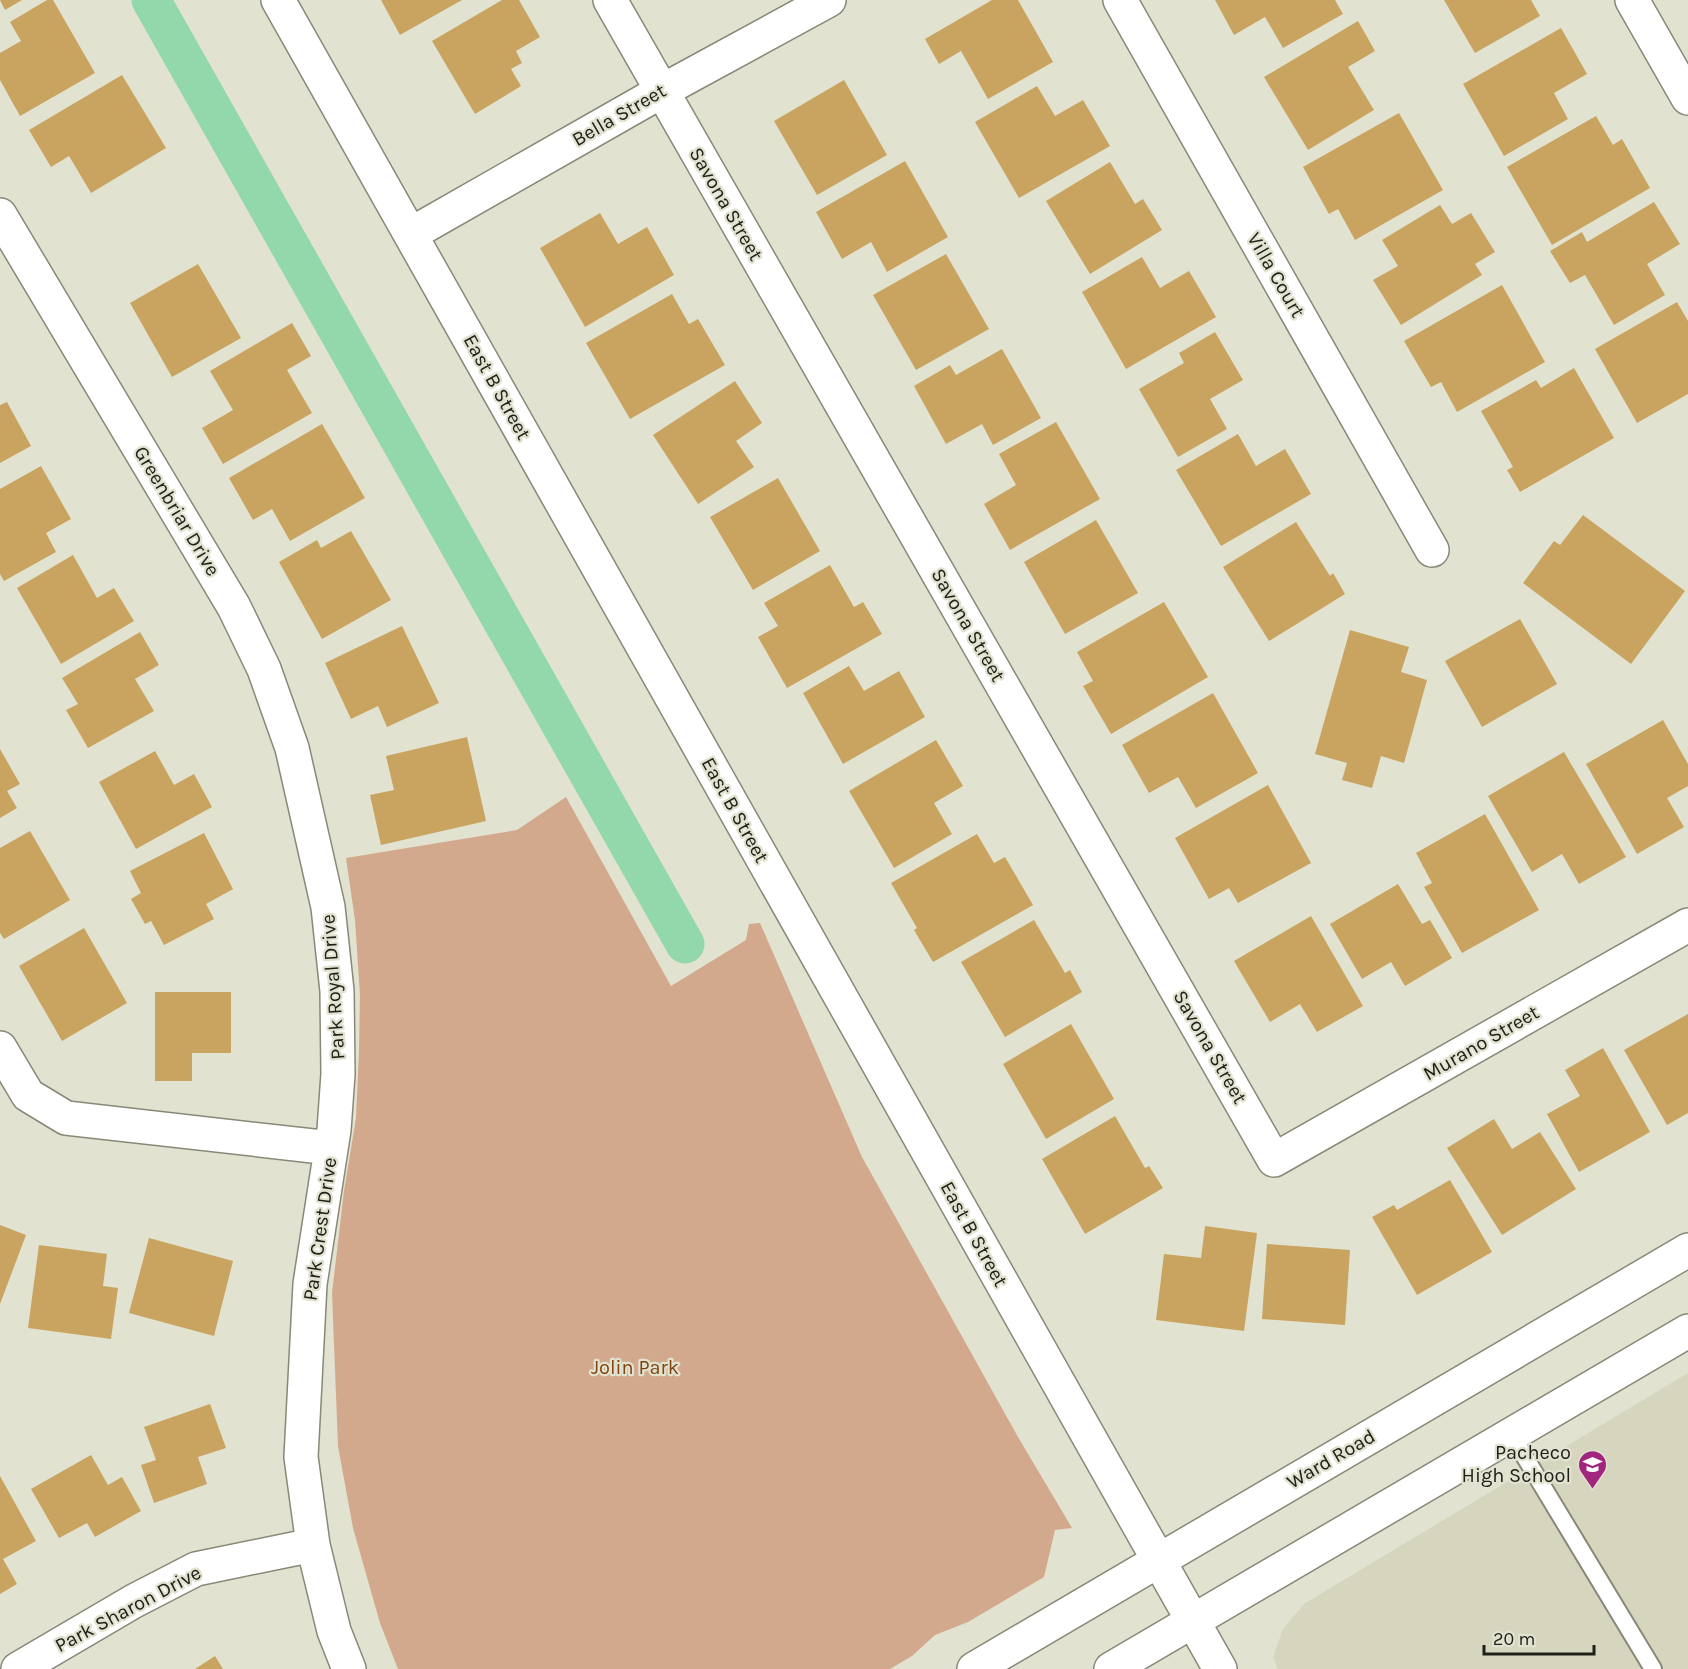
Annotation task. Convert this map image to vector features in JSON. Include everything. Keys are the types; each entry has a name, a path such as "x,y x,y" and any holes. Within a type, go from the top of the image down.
{"street":[{"name":"East B Street","path":"278,0 1220,1669"},
{"name":"Savona Street","path":"610,0 1274,1160"},
{"name":"Bella Street","path":"411,234 662,91 829,0"},
{"name":"Villa Court","path":"1120,0 1432,550"},
{"path":"1632,0 1688,98"},
{"name":"Greenbriar Drive","path":"0,215 234,607 264,669 292,748 310,827"},
{"name":"Park Royal Drive","path":"310,827 328,907 337,991 338,1074 331,1148"},
{"name":"Murano Street","path":"1274,1160 1688,925"},
{"name":"Park Crest Drive","path":"0,1048 28,1095 66,1118 331,1148 310,1284 301,1457 313,1545 334,1631 349,1669"},
{"name":"Ward Road","path":"974,1669 1688,1250"},
{"path":"1111,1669 1688,1331"},
{"name":"Park Sharon Drive","path":"18,1669 134,1601 196,1569 313,1545"}],"lane":[{"path":"1511,1434 1653,1669"}],"shaded area":[{"name":"Pacheco High School","path":"1688,1373 1688,1669 1278,1669 1273,1657 1283,1629 1304,1604"}],"green space":[{"name":"Jolin Park","path":"566,797 671,986 746,940 749,924 760,923 862,1157 1018,1437 1072,1528 1055,1530 1044,1577 968,1622 935,1635 912,1656 890,1669 398,1669 380,1623 353,1528 338,1446 332,1293 344,1191 356,1118 360,995 355,920 346,858 517,830"}],"building":[{"path":"0,0 22,0 5,10"},
{"path":"47,0 53,0 95,73 20,116 0,80 0,53 21,41 10,22"},
{"path":"381,0 462,0 400,35"},
{"path":"502,0 519,0 540,37 516,51 522,63 511,69 521,86 475,114 432,41"},
{"path":"992,0 1018,0 1053,62 988,99 961,51 939,64 925,39"},
{"path":"1215,0 1335,0 1343,14 1283,48 1265,17 1234,35"},
{"path":"1444,0 1531,0 1540,16 1475,53"},
{"path":"1358,21 1375,51 1348,67 1374,110 1308,150 1264,77"},
{"path":"1561,28 1587,74 1554,93 1568,119 1504,156 1463,84"},
{"path":"122,75 166,148 91,193 69,156 51,167 29,130"},
{"path":"844,80 887,155 817,195 774,121"},
{"path":"1037,86 1055,116 1083,100 1110,146 1019,198 975,122"},
{"path":"1399,113 1443,190 1355,240 1338,209 1329,214 1303,167"},
{"path":"1596,116 1613,145 1622,139 1650,188 1552,245 1507,167"},
{"path":"905,161 948,237 887,272 871,242 842,259 816,212"},
{"path":"1110,162 1135,204 1143,199 1162,230 1090,274 1046,201"},
{"path":"1654,202 1680,244 1647,264 1665,295 1614,325 1585,275 1570,283 1550,251 1582,232 1587,242"},
{"path":"1440,205 1452,224 1471,213 1495,252 1475,264 1482,275 1401,325 1373,280 1398,266 1382,240"},
{"path":"600,213 618,244 647,227 674,275 585,327 540,248"},
{"path":"946,254 989,329 916,370 873,295"},
{"path":"1142,257 1160,288 1189,271 1216,317 1126,369 1082,292"},
{"path":"198,264 241,338 172,377 130,303"},
{"path":"1502,285 1545,362 1457,412 1441,382 1431,387 1404,341"},
{"path":"672,294 689,324 698,319 725,365 630,419 586,343"},
{"path":"1677,302 1688,321 1688,394 1637,423 1595,349"},
{"path":"292,323 311,356 287,370 312,413 223,464 202,428 233,410 210,371"},
{"path":"1215,332 1243,380 1210,399 1227,429 1178,457 1139,389 1184,363 1179,353"},
{"path":"1002,349 1041,418 993,445 982,424 946,444 914,386 950,365 956,375"},
{"path":"1574,368 1614,438 1520,492 1507,470 1513,467 1481,411 1536,380 1541,388"},
{"path":"735,381 762,423 736,441 754,467 698,504 653,435"},
{"path":"7,402 31,446 0,463 0,405"},
{"path":"1056,422 1100,499 1010,550 984,504 1016,485 999,454"},
{"path":"322,424 365,498 290,541 272,509 253,520 229,478"},
{"path":"1238,434 1256,466 1285,449 1311,494 1221,546 1176,470"},
{"path":"41,466 71,519 46,533 56,552 4,581 0,574 0,489"},
{"path":"778,478 820,551 753,590 710,517"},
{"path":"1583,515 1685,591 1631,664 1523,583 1554,541 1560,545"},
{"path":"1096,520 1138,593 1065,634 1024,562"},
{"path":"1296,522 1330,576 1333,573 1345,594 1269,641 1223,567"},
{"path":"351,531 391,600 322,639 279,562 317,540 321,548"},
{"path":"73,555 97,598 114,588 134,621 61,664 17,588"},
{"path":"830,565 854,607 863,602 882,634 787,688 758,637 778,626 764,603"},
{"path":"1164,602 1208,677 1111,734 1083,686 1093,681 1077,652"},
{"path":"1520,619 1557,684 1482,727 1445,661"},
{"path":"402,626 439,703 387,727 378,706 351,719 325,663"},
{"path":"1350,630 1409,647 1401,672 1427,680 1404,763 1381,756 1372,788 1342,780 1347,763 1315,754"},
{"path":"140,632 159,665 135,679 154,711 88,748 66,710 78,704 62,678"},
{"path":"849,666 864,691 899,671 925,717 843,764 803,693"},
{"path":"1213,693 1258,773 1196,808 1178,777 1149,793 1122,745"},
{"path":"1663,720 1688,764 1688,786 1667,798 1684,827 1637,854 1586,764"},
{"path":"467,737 486,821 381,845 370,795 394,790 386,756"},
{"path":"936,740 963,786 934,803 952,834 894,868 849,791"},
{"path":"0,749 20,784 7,791 17,808 0,818"},
{"path":"155,751 174,785 194,774 212,807 136,849 99,782"},
{"path":"1564,752 1626,857 1579,884 1562,854 1532,872 1488,796"},
{"path":"1268,785 1311,863 1238,903 1229,888 1209,899 1175,838"},
{"path":"1485,814 1539,910 1462,953 1424,887 1432,883 1416,853"},
{"path":"30,831 70,900 4,939 0,933 0,848"},
{"path":"204,833 233,889 206,904 214,919 164,945 151,921 145,924 131,899 141,893 130,871"},
{"path":"977,834 994,863 1005,857 1033,905 933,962 914,930 917,928 891,883"},
{"path":"1398,884 1422,924 1430,920 1452,958 1405,986 1391,962 1362,979 1330,924"},
{"path":"1311,916 1363,1006 1317,1032 1300,1004 1270,1022 1234,961"},
{"path":"1034,920 1065,973 1070,970 1082,992 1005,1037 961,962"},
{"path":"84,928 127,1003 62,1041 19,966"},
{"path":"155,992 231,992 231,1053 192,1053 192,1081 155,1081"},
{"path":"1688,1014 1688,1113 1667,1125 1624,1050"},
{"path":"1071,1024 1114,1099 1046,1139 1003,1064"},
{"path":"1603,1048 1650,1132 1579,1172 1547,1114 1580,1096 1565,1070"},
{"path":"1115,1116 1145,1168 1149,1166 1163,1188 1085,1234 1042,1159"},
{"path":"1494,1119 1512,1149 1540,1132 1576,1189 1502,1235 1447,1148"},
{"path":"1450,1180 1492,1252 1417,1295 1372,1217 1394,1205 1397,1210"},
{"path":"0,1225 26,1235 0,1304"},
{"path":"1205,1226 1257,1233 1244,1331 1156,1320 1164,1254 1201,1258"},
{"path":"149,1238 233,1261 214,1336 129,1313"},
{"path":"1267,1244 1350,1250 1345,1325 1262,1319"},
{"path":"39,1245 107,1254 103,1286 118,1288 111,1339 28,1328"},
{"path":"210,1404 226,1448 198,1457 207,1484 154,1503 141,1465 156,1460 144,1427"},
{"path":"91,1455 108,1485 122,1477 141,1511 95,1537 87,1523 59,1538 31,1489"},
{"path":"0,1476 36,1541 3,1559 17,1584 0,1594"},
{"path":"215,1656 223,1669 195,1669"}],"waterway":[{"path":"151,0 685,944"}],"place":[{"name":"Pacheco High School","path":"1592,1490"}]}
